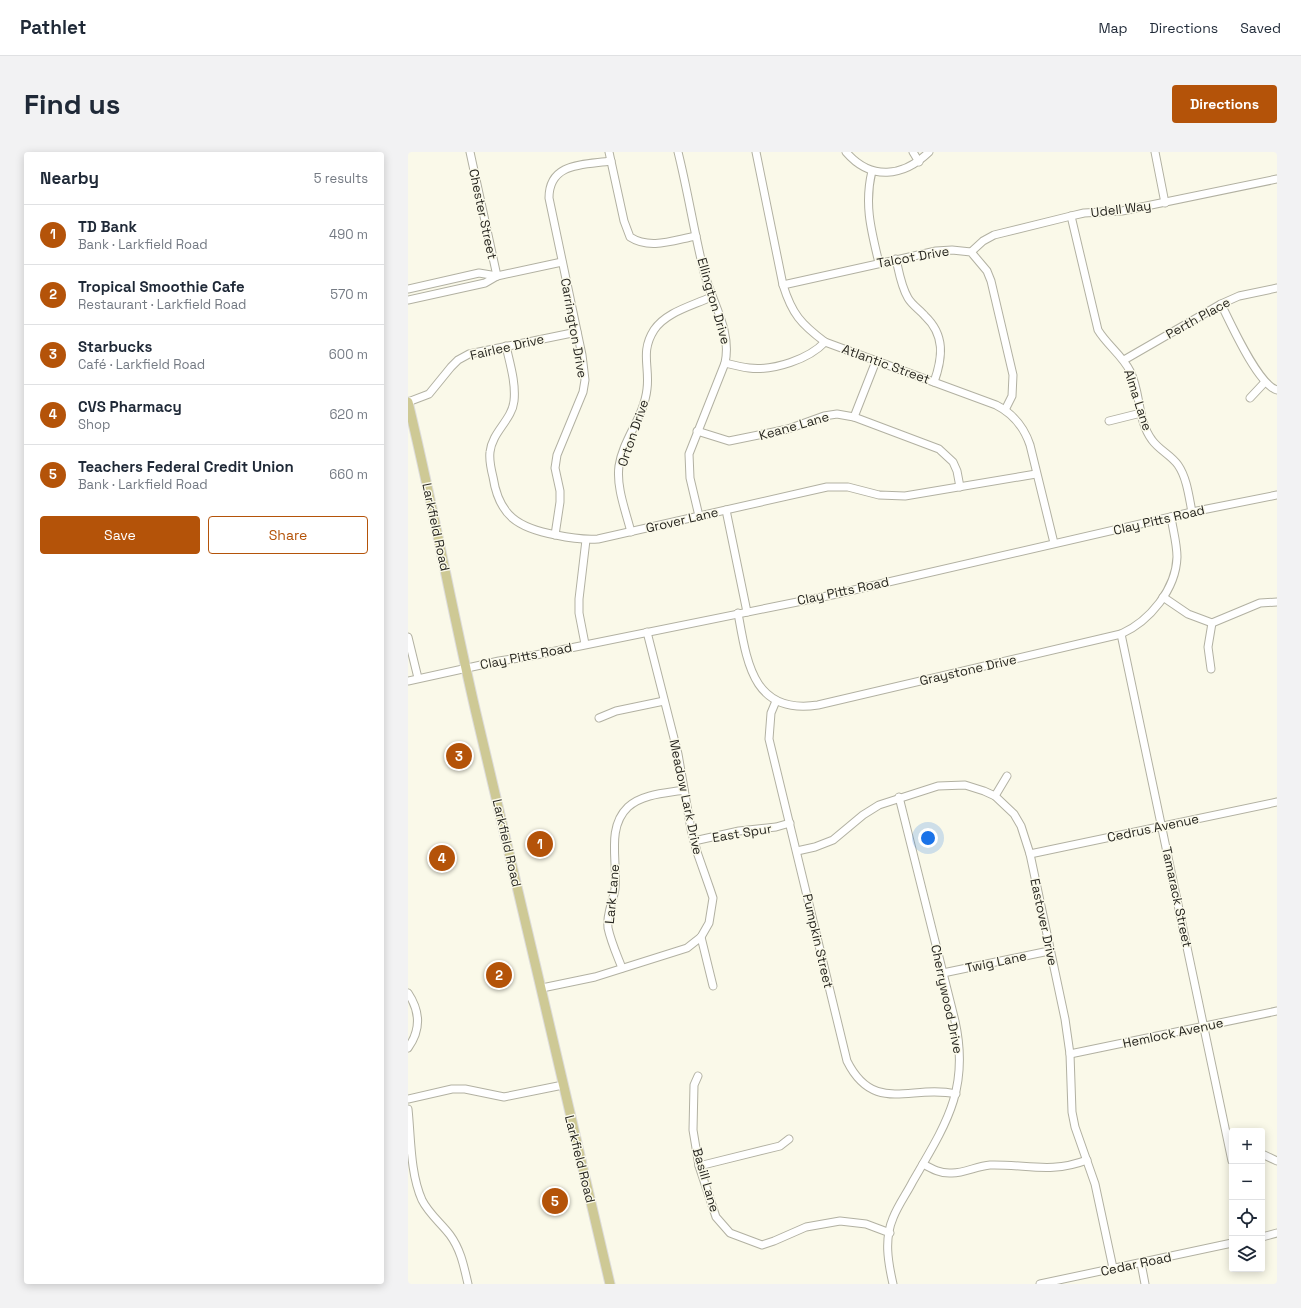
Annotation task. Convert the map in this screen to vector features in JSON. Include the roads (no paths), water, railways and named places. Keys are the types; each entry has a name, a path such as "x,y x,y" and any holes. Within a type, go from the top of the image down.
{"main road":[{"name":"Larkfield Road","path":"408,402 428,487 466,668 542,988 562,1085 610,1284"}],"street":[{"name":"Chester Street","path":"470,152 497,276"},
{"path":"609,152 626,230 630,237 646,244 655,244 696,236"},
{"name":"Ellington Drive","path":"678,152 696,236 712,297 725,331 728,351 725,363 689,454 688,466 699,516"},
{"name":"Atlantic Street","path":"756,152 783,285 790,305 804,325 825,342 1005,410 1015,418 1026,434 1054,544"},
{"path":"846,152 860,165 872,171 895,172 908,168 919,162 929,152"},
{"path":"913,152 919,162"},
{"path":"1155,152 1165,203"},
{"name":"Carrington Drive","path":"555,535 560,502 560,491 556,468 557,455 583,392 585,380 577,332 549,198 552,180 559,172 567,168 611,161"},
{"path":"872,171 867,197 879,262"},
{"name":"Udell Way","path":"971,252 983,241 994,235 1071,216 1084,213 1122,211 1277,180"},
{"name":"Alma Lane","path":"1071,216 1098,330 1104,340 1124,360 1134,381 1141,413 1151,440 1178,466 1184,478 1192,512"},
{"name":"Talcot Drive","path":"783,285 879,262 944,250 971,252"},
{"path":"971,252 980,261 991,281 1014,375 1012,396 1005,410"},
{"path":"896,259 900,277 908,299 932,323 940,340 942,352 940,366 934,382"},
{"path":"408,300 485,283 497,276 562,262"},
{"path":"408,289 480,273 497,276"},
{"path":"422,286 424,296"},
{"name":"Perth Place","path":"1124,360 1221,304 1239,296 1277,288"},
{"name":"Orton Drive","path":"631,532 619,478 619,467 646,399 648,388 646,353 648,342 663,320 712,297"},
{"path":"1221,304 1254,367 1265,382 1277,390"},
{"name":"Fairlee Drive","path":"408,402 429,394 458,360 469,354 577,332"},
{"path":"725,363 748,368 771,366 798,360 809,355 825,342"},
{"name":"Grover Lane","path":"506,346 514,386 514,403 510,414 497,431 490,453 495,489 505,511 514,520 524,527 555,535 586,540 631,532 828,487 848,487 879,495 906,496 1036,474"},
{"path":"854,417 876,361"},
{"path":"1250,398 1265,382"},
{"path":"1109,421 1141,413"},
{"name":"Keane Lane","path":"697,431 729,441 788,429 824,416 837,414 854,417 940,449 953,462 957,471 960,487"},
{"name":"Clay Pitts Road","path":"408,681 466,668 832,595 1192,512 1277,494"},
{"path":"726,510 747,612"},
{"name":"Graystone Drive","path":"738,613 746,657 754,679 763,690 776,701 797,707 818,705 1121,634 1134,628 1146,618 1163,597 1172,582 1177,558 1171,517"},
{"path":"585,644 579,613 579,599 586,540"},
{"path":"1163,597 1188,614 1212,622 1225,619 1260,603 1277,602"},
{"path":"1211,669 1208,647 1212,622"},
{"name":"Meadow Lark Drive","path":"542,988 595,977 687,948 701,937 709,923 712,898 694,842 679,760 647,632"},
{"name":"Tamarack Street","path":"1121,634 1229,1146"},
{"path":"408,637 418,678"},
{"path":"599,718 616,711 664,701"},
{"name":"Pumpkin Street","path":"776,701 771,713 769,739 847,1061 859,1081 870,1089 885,1094 928,1091 956,1094"},
{"path":"995,796 1007,776"},
{"name":"Eastover Drive","path":"797,851 815,847 832,840 863,815 879,805 899,797 938,786 953,784 975,788 995,796 1014,814 1021,826 1030,854 1049,950 1065,1019 1070,1054 1072,1112 1075,1127 1095,1184 1113,1268"},
{"name":"Lark Lane","path":"622,968 608,927 608,914 615,890 615,837 617,826 628,807 638,800 653,795 684,790"},
{"name":"Cherrywood Drive","path":"893,1284 888,1259 890,1233 893,1219 947,1120 956,1094 960,1070 959,1042 899,797"},
{"name":"Cedrus Avenue","path":"1030,854 1277,802"},
{"name":"East Spur","path":"694,842 739,831 776,827 790,823"},
{"path":"701,937 712,986"},
{"name":"Twig Lane","path":"943,973 1049,950"},
{"path":"408,993 415,1004 418,1016 417,1028 408,1048"},
{"name":"Hemlock Avenue","path":"1070,1054 1277,1011"},
{"name":"Basill Lane","path":"698,1076 694,1085 693,1130 699,1166 716,1217 730,1233 762,1244 774,1241 806,1227 828,1222 853,1222 890,1233"},
{"path":"408,1099 452,1089 465,1089 504,1097 562,1085"},
{"path":"408,1109 415,1170 422,1199 428,1211 456,1244 468,1284"},
{"path":"699,1166 780,1146 789,1139"},
{"path":"1265,1155 1277,1161"},
{"path":"923,1164 938,1171 951,1173 990,1165 1056,1168 1073,1165 1087,1160"},
{"path":"1265,1236 1277,1233"},
{"name":"Cedar Road","path":"1040,1284 1229,1244"},
{"path":"1140,1263 1145,1284"}],"place":[{"name":"Starbucks","path":"459,756"},
{"name":"TD Bank","path":"540,844"},
{"name":"CVS Pharmacy","path":"442,858"},
{"name":"Tropical Smoothie Cafe","path":"499,975"},
{"name":"Teachers Federal Credit Union","path":"555,1201"}]}
